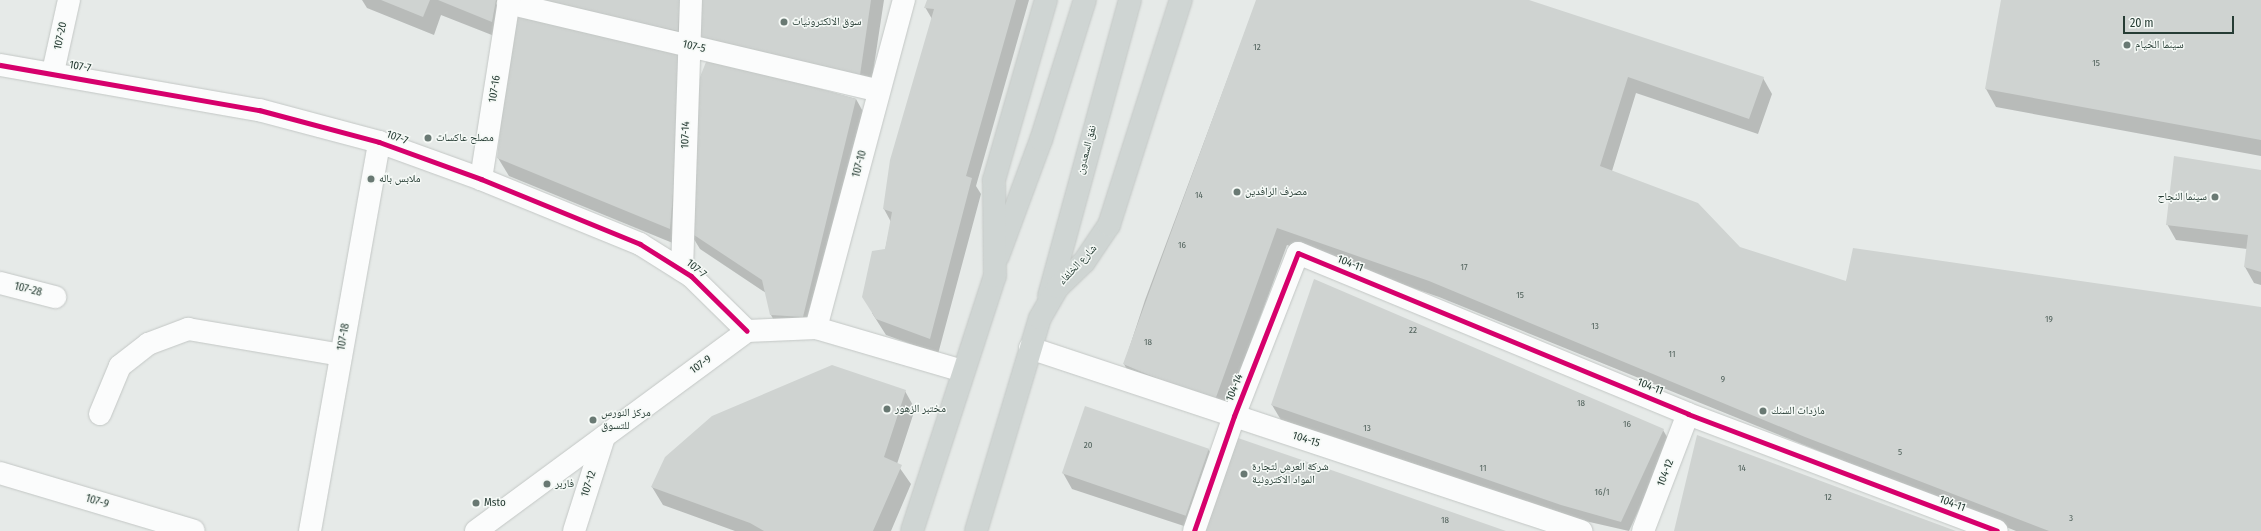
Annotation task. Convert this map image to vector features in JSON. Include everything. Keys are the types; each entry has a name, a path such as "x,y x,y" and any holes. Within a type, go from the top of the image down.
{"main road":[{"path":"997,259 992,224 994,180 1046,0"},
{"path":"912,531 995,276 997,259 1041,140 1085,0"},
{"name":"نفق السعدون","path":"1047,301 1130,0"},
{"name":"شارع الخلفاء","path":"976,531 1030,348 1047,301 1084,262 1110,225 1181,0"}],"street":[{"name":"107-20","path":"53,72 69,0"},
{"name":"107-14","path":"682,270 691,0"},
{"name":"107-10","path":"816,328 904,0"},
{"name":"107-5","path":"509,1 879,91"},
{"name":"107-16","path":"481,179 509,1"},
{"name":"107-7","path":"0,65 53,72 259,110 379,142 481,179 640,244 682,270 747,331"},
{"name":"107-18","path":"310,531 379,142"},
{"name":"104-11","path":"1298,253 1688,414 1984,529"},
{"name":"104-14","path":"1194,531 1234,416 1298,253"},
{"name":"107-28","path":"0,283 55,297"},
{"path":"747,331 816,328 963,371"},
{"path":"100,414 120,366 148,344 188,330 341,355"},
{"name":"107-9","path":"476,531 747,331"},
{"name":"104-15","path":"1030,348 1581,531"},
{"name":"104-12","path":"1643,531 1688,414"},
{"name":"107-12","path":"574,531 604,437"},
{"name":"107-9","path":"0,473 194,531"}],"building":[{"path":"381,0 430,0 423,17"},
{"path":"438,0 496,0 492,22"},
{"path":"529,0 680,0 678,31 529,1"},
{"name":"سوق الالكترونيات","path":"700,0 871,0 860,75 699,44"},
{"path":"927,0 1016,0 966,176 972,178 930,339 876,319 862,297 872,251 885,249 892,212 883,209 890,160 934,9 924,8"},
{"path":"1256,0 1529,0 1764,77 1749,119 1628,77 1600,166 1698,203 1740,247 1846,281 1853,248 2261,307 2261,531 2049,531 1805,437 1429,281 1277,228 1214,403 1123,364"},
{"name":"سينما الخيام","path":"2001,0 2261,0 2261,140 1985,89"},
{"path":"513,16 674,48 684,62 670,229 497,158"},
{"path":"708,57 856,99 803,317 770,315 762,280 688,231 700,77"},
{"name":"سينما النجاح","path":"2174,156 2261,170 2261,272 2244,267 2248,235 2166,225"},
{"path":"1314,279 1664,429 1621,522 1561,505 1271,405"},
{"path":"832,365 906,390 884,457 902,465 873,531 764,531 750,523 651,487 665,457 712,416"},
{"path":"1085,406 1209,449 1186,516 1062,473"},
{"path":"1697,435 1872,500 1956,531 1674,531"},
{"path":"1238,438 1337,472 1506,531 1204,531"}],"cycle path":[{"path":"0,65 259,110 379,142 481,179 640,244 691,276 747,331"},
{"path":"1194,531 1234,416 1298,253 1688,414 1997,531"}],"place":[{"name":"سوق الالكترونيات","path":"784,22"},
{"name":"سينما الخيام","path":"2127,45"},
{"name":"مصلح عاكسات","path":"428,138"},
{"name":"ملابس باله","path":"371,179"},
{"name":"مصرف الرافدين","path":"1237,192"},
{"name":"سينما النجاح","path":"2215,197"},
{"name":"مختبر الزهور","path":"887,409"},
{"name":"مازدات السنك","path":"1763,411"},
{"name":"مركز النورس للتسوق","path":"593,420"},
{"name":"شركة العرش لتجارة المواد الاكترونية","path":"1244,474"},
{"name":"فاربر","path":"547,484"},
{"name":"Msto","path":"476,503"}]}
